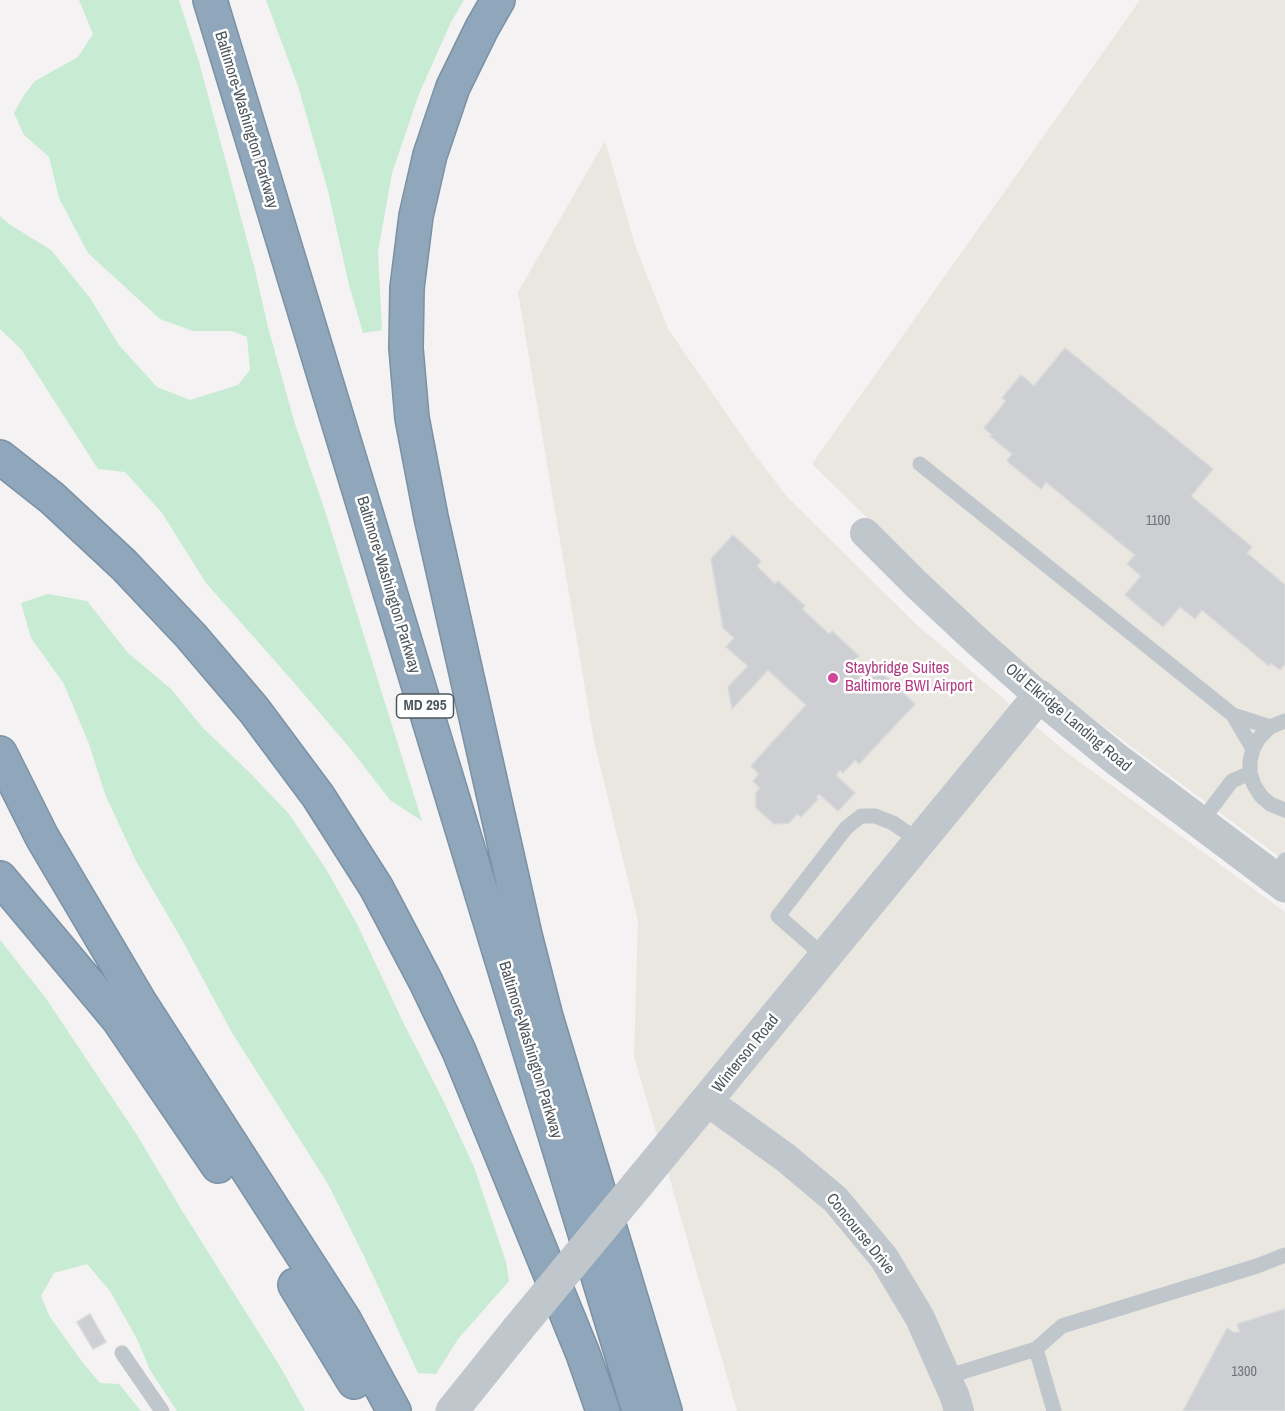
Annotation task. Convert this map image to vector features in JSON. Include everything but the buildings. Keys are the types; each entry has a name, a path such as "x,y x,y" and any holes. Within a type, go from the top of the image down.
{"highway":[{"name":"Baltimore-Washington Parkway","path":"210,0 639,1411"},
{"path":"498,0 453,87 430,155 416,216 407,300 406,348 412,418 431,517 546,1017 665,1411"},
{"path":"0,457 52,498 116,557 191,636 254,710 318,796 376,887 459,1051 583,1354 603,1411"},
{"path":"0,753 42,837 138,1000 345,1321 394,1411"},
{"path":"0,878 131,1038 203,1142 302,1296 371,1411"}],"street":[{"name":"Old Elkridge Landing Road","path":"865,533 917,585 1039,696 1200,823 1281,874"},
{"name":"Winterson Road","path":"452,1411 1039,696"},
{"name":"Concourse Drive","path":"707,1101 786,1158 836,1200 884,1258 920,1318 955,1396 959,1411"}],"lane":[{"path":"920,464 1233,715 1253,748"},
{"path":"1233,715 1270,727"},
{"path":"1285,722 1270,727 1259,738 1253,748 1250,761 1250,773 1260,796 1270,804 1285,810"},
{"path":"1200,823 1232,782 1250,773"},
{"path":"825,957 778,916 846,828 861,816 875,816 893,823 919,841"},
{"path":"946,1377 1036,1349 1062,1326 1257,1266 1285,1255"},
{"path":"1036,1349 1054,1411"},
{"path":"122,1353 162,1411"}],"shaded area":[{"path":"1140,0 1285,0 1285,861 1047,684 945,594 812,464"},
{"path":"605,141 635,245 668,329 755,455 788,498 917,625 1066,752 1285,912 1285,1411 737,1411 634,1056 638,921 594,741 518,292"}],"green space":[{"path":"79,0 179,0 199,62 294,421 324,508 422,821 390,800 349,747 206,583 162,513 125,472 98,469 21,349 0,329 0,216 51,250 90,298 119,345 157,387 190,400 238,385 250,370 247,337 232,331 193,331 160,319 88,253 59,198 49,157 24,135 14,113 24,95 35,81 78,57 93,34"},
{"path":"266,0 464,0 451,22 419,94 392,173 378,252 382,330 363,333 349,285 328,191 298,86"},
{"path":"48,594 87,601 128,653 171,689 203,728 289,814 326,869 357,924 474,1167 506,1262 509,1281 458,1339 436,1374 418,1373 328,1184 231,1031 136,861 105,794 89,744 64,684 31,638 21,603"},
{"path":"0,940 45,997 137,1135 281,1368 305,1411 177,1411 150,1370 137,1339 110,1291 87,1264 54,1273 41,1296 50,1317 100,1383 119,1384 141,1411 0,1411"}],"place":[{"name":"Staybridge Suites Baltimore BWI Airport","path":"833,678"}]}
